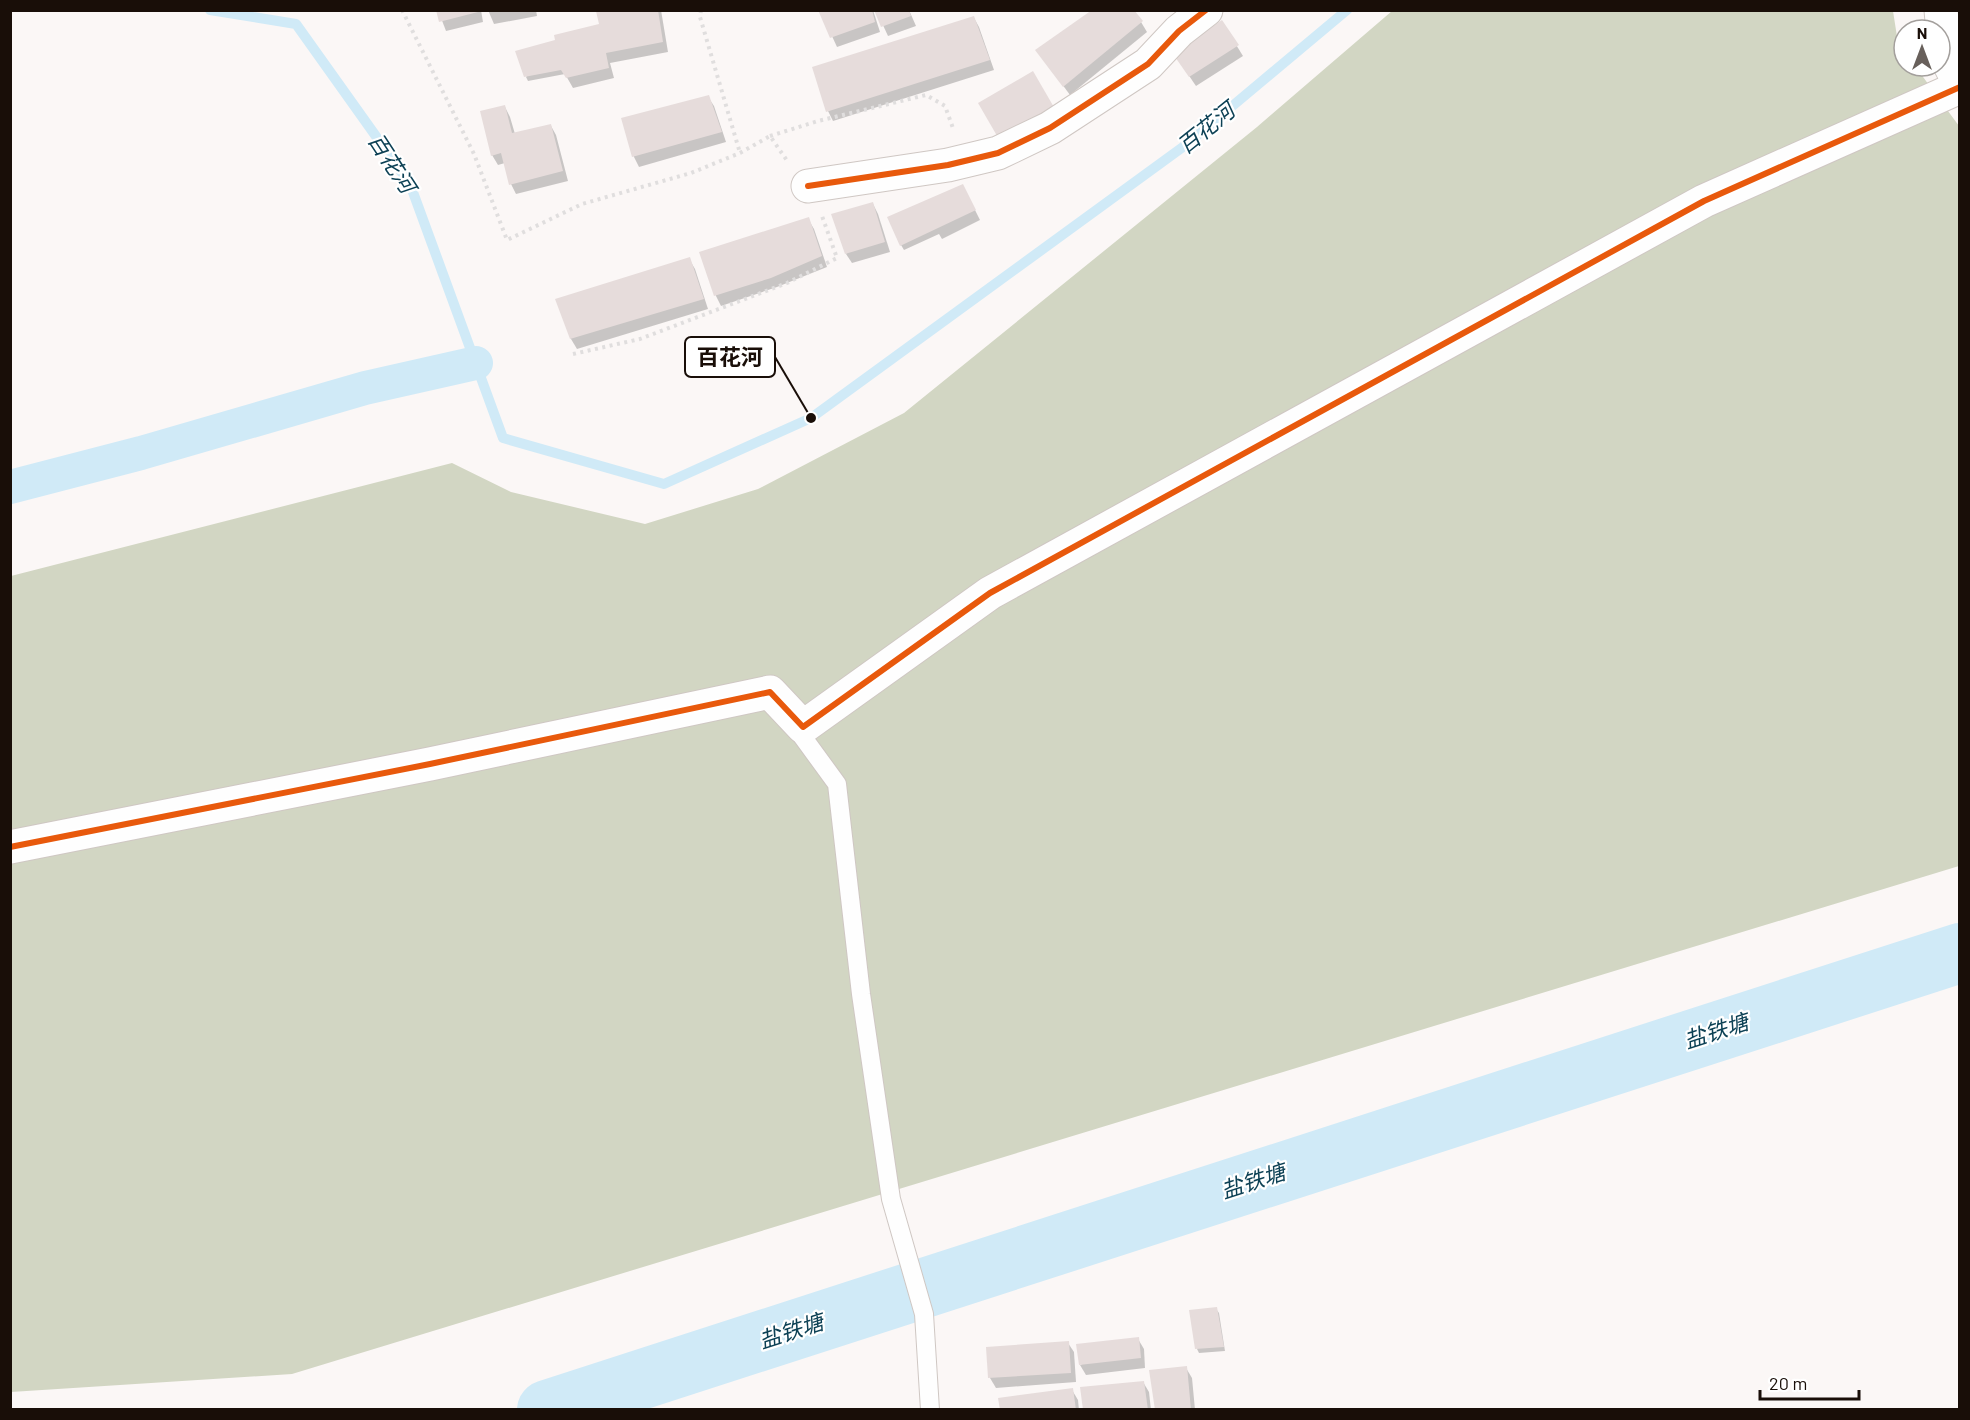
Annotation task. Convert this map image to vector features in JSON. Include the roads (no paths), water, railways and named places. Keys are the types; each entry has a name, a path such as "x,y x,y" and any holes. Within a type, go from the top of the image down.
{"street":[{"path":"808,186 890,174 998,153 1050,128 1148,64 1179,31 1206,10"},
{"path":"10,848 770,692 803,727 1001,587 1704,201 1959,86 1946,55 1941,10"}],"lane":[{"path":"770,692 837,784 861,994 891,1199 924,1314 930,1410"}],"waterway":[{"name":"百花河","path":"210,10 296,24 410,184 503,438 664,484 811,418 1187,144 1347,10"},
{"path":"10,487 141,453 365,388 476,363"},
{"name":"盐铁塘","path":"547,1410 1960,953"}],"place":[{"name":"百花河","path":"811,418"}]}
